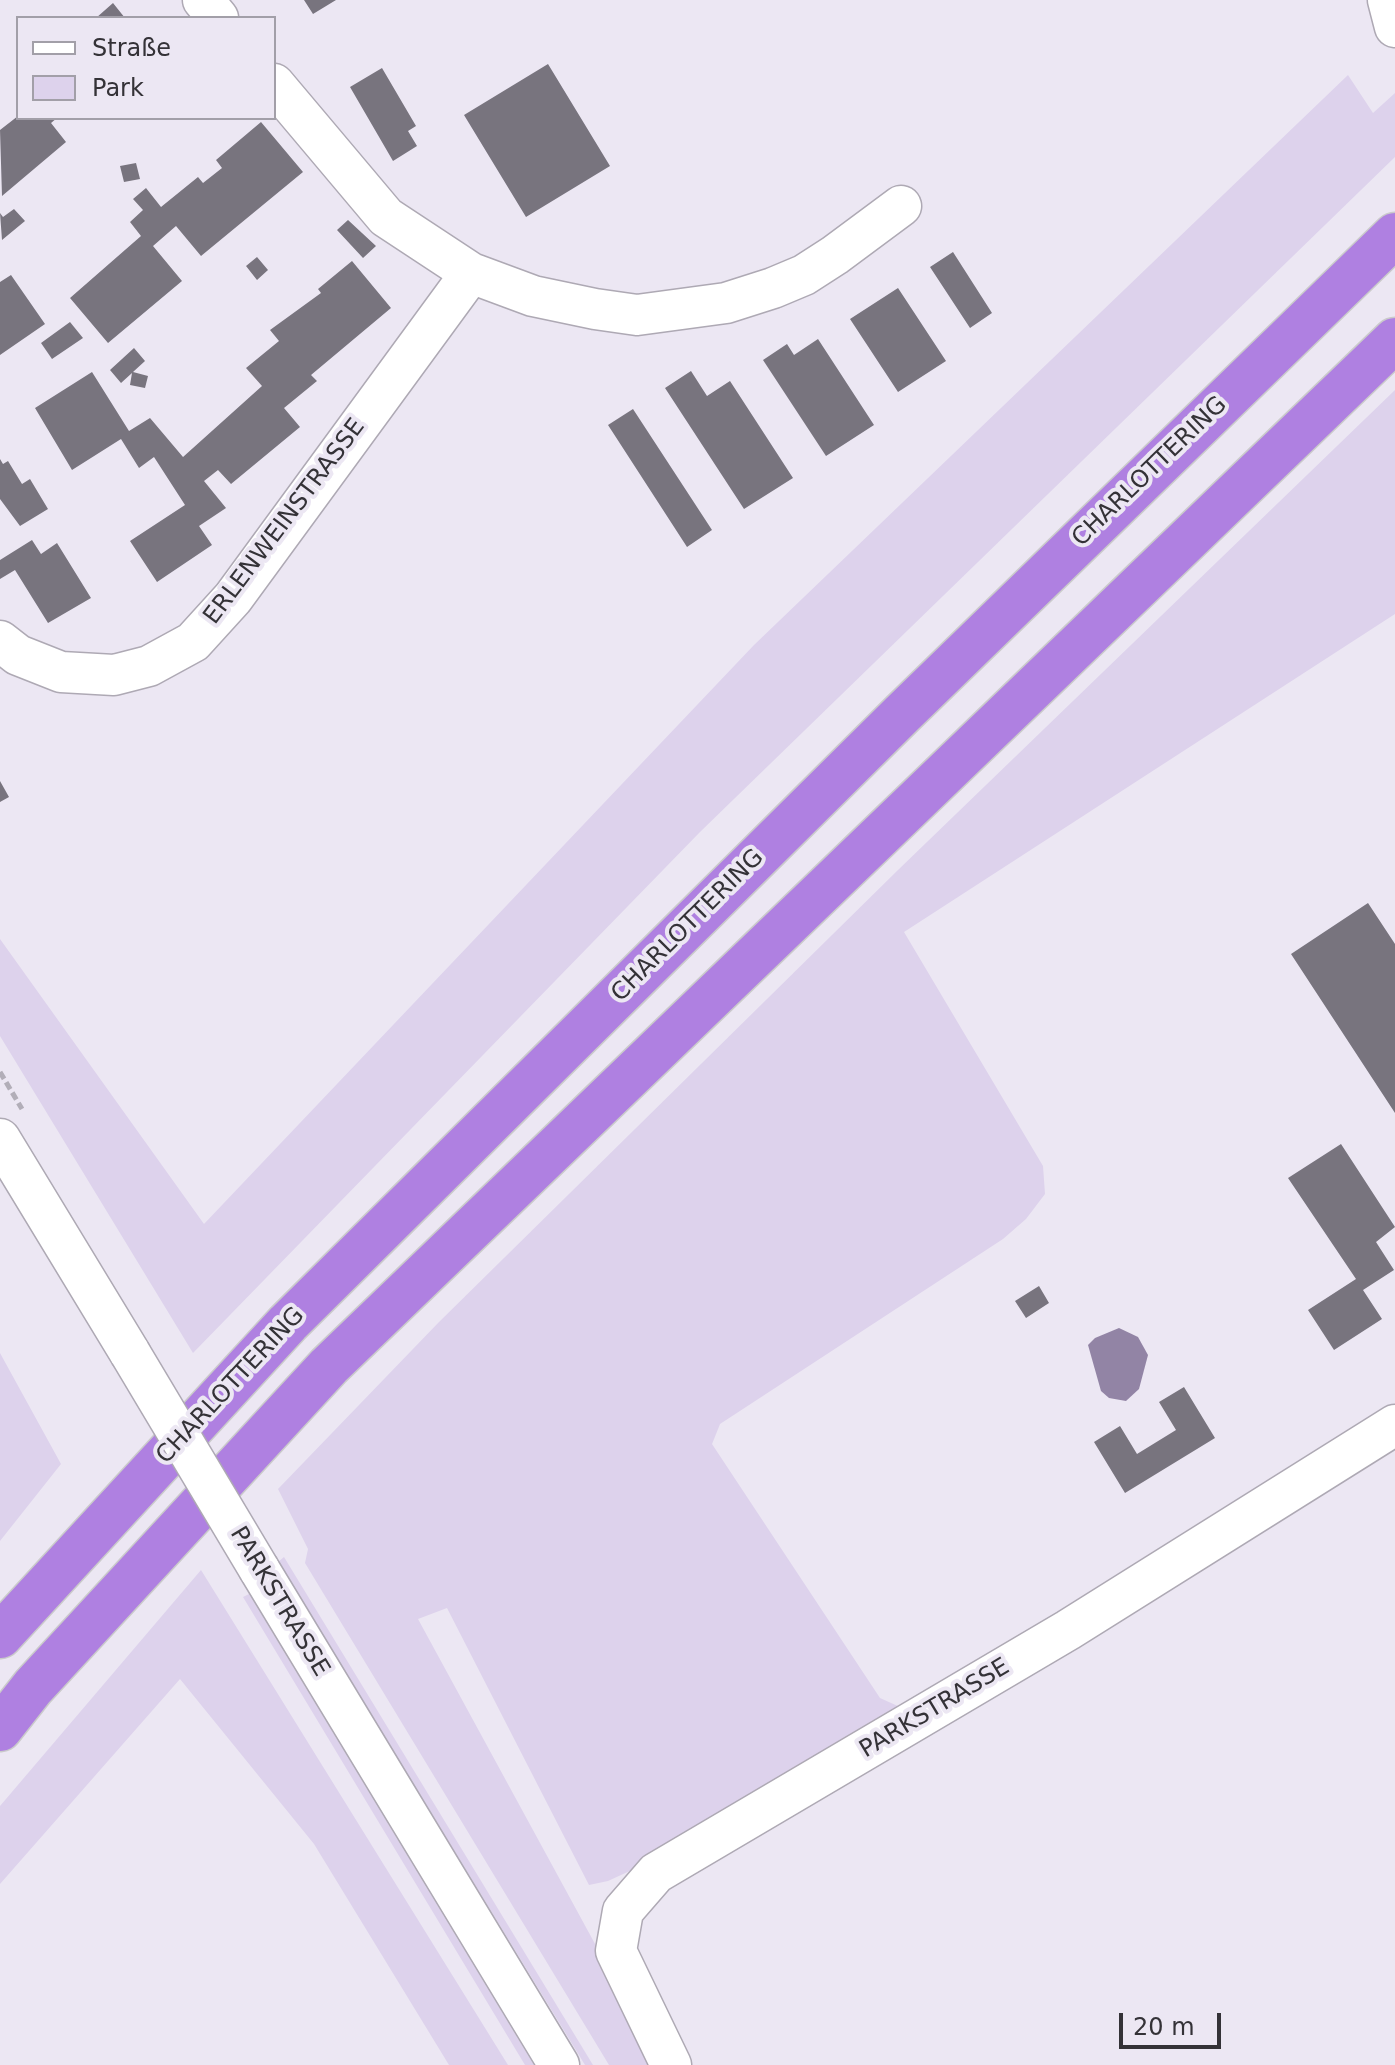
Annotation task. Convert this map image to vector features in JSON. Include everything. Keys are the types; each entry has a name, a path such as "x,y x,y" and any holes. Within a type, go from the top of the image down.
{"highway":[{"name":"CHARLOTTERING","path":"0,1636 299,1312 881,735 1395,235"},
{"path":"0,1729 33,1687 329,1366 1395,340"},
{"path":"1347,388 1395,347"}],"street":[{"path":"203,0 216,16"},
{"path":"1388,0 1395,27"},
{"path":"276,86 386,217 471,273 533,296 637,315 726,303 804,275 901,206"},
{"name":"ERLENWEINSTRASSE","path":"0,641 18,655 61,672 114,675 149,666 193,642 233,598 471,273"},
{"name":"PARKSTRASSE","path":"0,1139 559,2065"},
{"name":"PARKSTRASSE","path":"671,2065 616,1951 623,1911 656,1873 1068,1630 1395,1425"}],"green space":[{"path":"1348,75 1373,113 1395,93 1395,157 700,832 193,1353 0,1036 0,939 204,1224 754,645"},
{"path":"1395,390 1395,614 904,932 1043,1166 1045,1194 1026,1219 1003,1239 720,1424 712,1444 880,1698 900,1707 647,1863 608,1881 589,1885 447,1608 418,1619 661,2065 609,2065 305,1563 308,1549 278,1489 439,1322 898,870"},
{"path":"0,1353 61,1464 0,1541"},
{"path":"284,1557 593,2065 585,2065 278,1562"},
{"path":"201,1570 508,2065 449,2065 314,1844 180,1679 0,1884 0,1806"},
{"path":"249,1594 534,2065 525,2065 243,1597"}],"shaded area":[{"path":"1119,1328 1138,1337 1148,1355 1139,1389 1126,1401 1109,1398 1101,1391 1088,1345 1095,1338"}],"building":[{"path":"304,0 336,0 313,14"},
{"path":"113,3 123,16 98,16"},
{"path":"548,64 610,166 526,217 464,115"},
{"path":"382,68 416,126 408,131 417,146 393,161 350,87"},
{"path":"16,118 16,120 55,120 51,123 66,142 2,196 0,130"},
{"path":"261,122 303,172 201,256 176,226 153,246 182,281 108,343 70,298 141,236 130,222 143,210 133,199 146,188 161,207 198,177 203,183 222,168 216,160"},
{"path":"136,163 140,179 124,182 120,166"},
{"path":"14,209 25,221 2,240 0,213 3,217"},
{"path":"348,220 376,246 363,258 337,230"},
{"path":"953,252 992,313 970,328 930,267"},
{"path":"257,257 268,270 257,280 246,266"},
{"path":"352,261 391,308 311,375 317,381 284,408 300,427 231,484 218,470 204,481 226,508 199,526 212,545 157,582 130,541 185,505 154,457 139,468 121,439 72,470 35,408 92,372 129,431 150,418 183,457 262,386 246,368 279,341 270,330 321,293 318,289"},
{"path":"11,275 45,324 0,355 0,282"},
{"path":"898,288 946,361 898,392 850,319"},
{"path":"70,322 83,338 52,359 41,343"},
{"path":"818,339 874,425 826,456 763,360 787,344 794,355"},
{"path":"134,348 145,361 133,372 148,376 145,388 130,385 132,373 121,383 110,370"},
{"path":"691,371 707,396 730,381 793,478 744,509 665,388"},
{"path":"633,409 712,530 687,547 608,425"},
{"path":"0,459 3,464 8,461 22,484 30,479 48,509 20,526 0,499"},
{"path":"32,540 41,554 57,543 91,598 48,623 15,570 0,579 0,560"},
{"path":"0,781 9,797 0,802"},
{"path":"1368,903 1395,944 1395,1113 1291,954"},
{"path":"1341,1144 1395,1227 1376,1242 1394,1270 1363,1290 1382,1319 1334,1350 1308,1310 1356,1279 1288,1178"},
{"path":"1039,1286 1049,1303 1026,1318 1015,1301"},
{"path":"1184,1387 1215,1438 1125,1493 1094,1442 1120,1426 1137,1454 1176,1430 1159,1402"}]}
